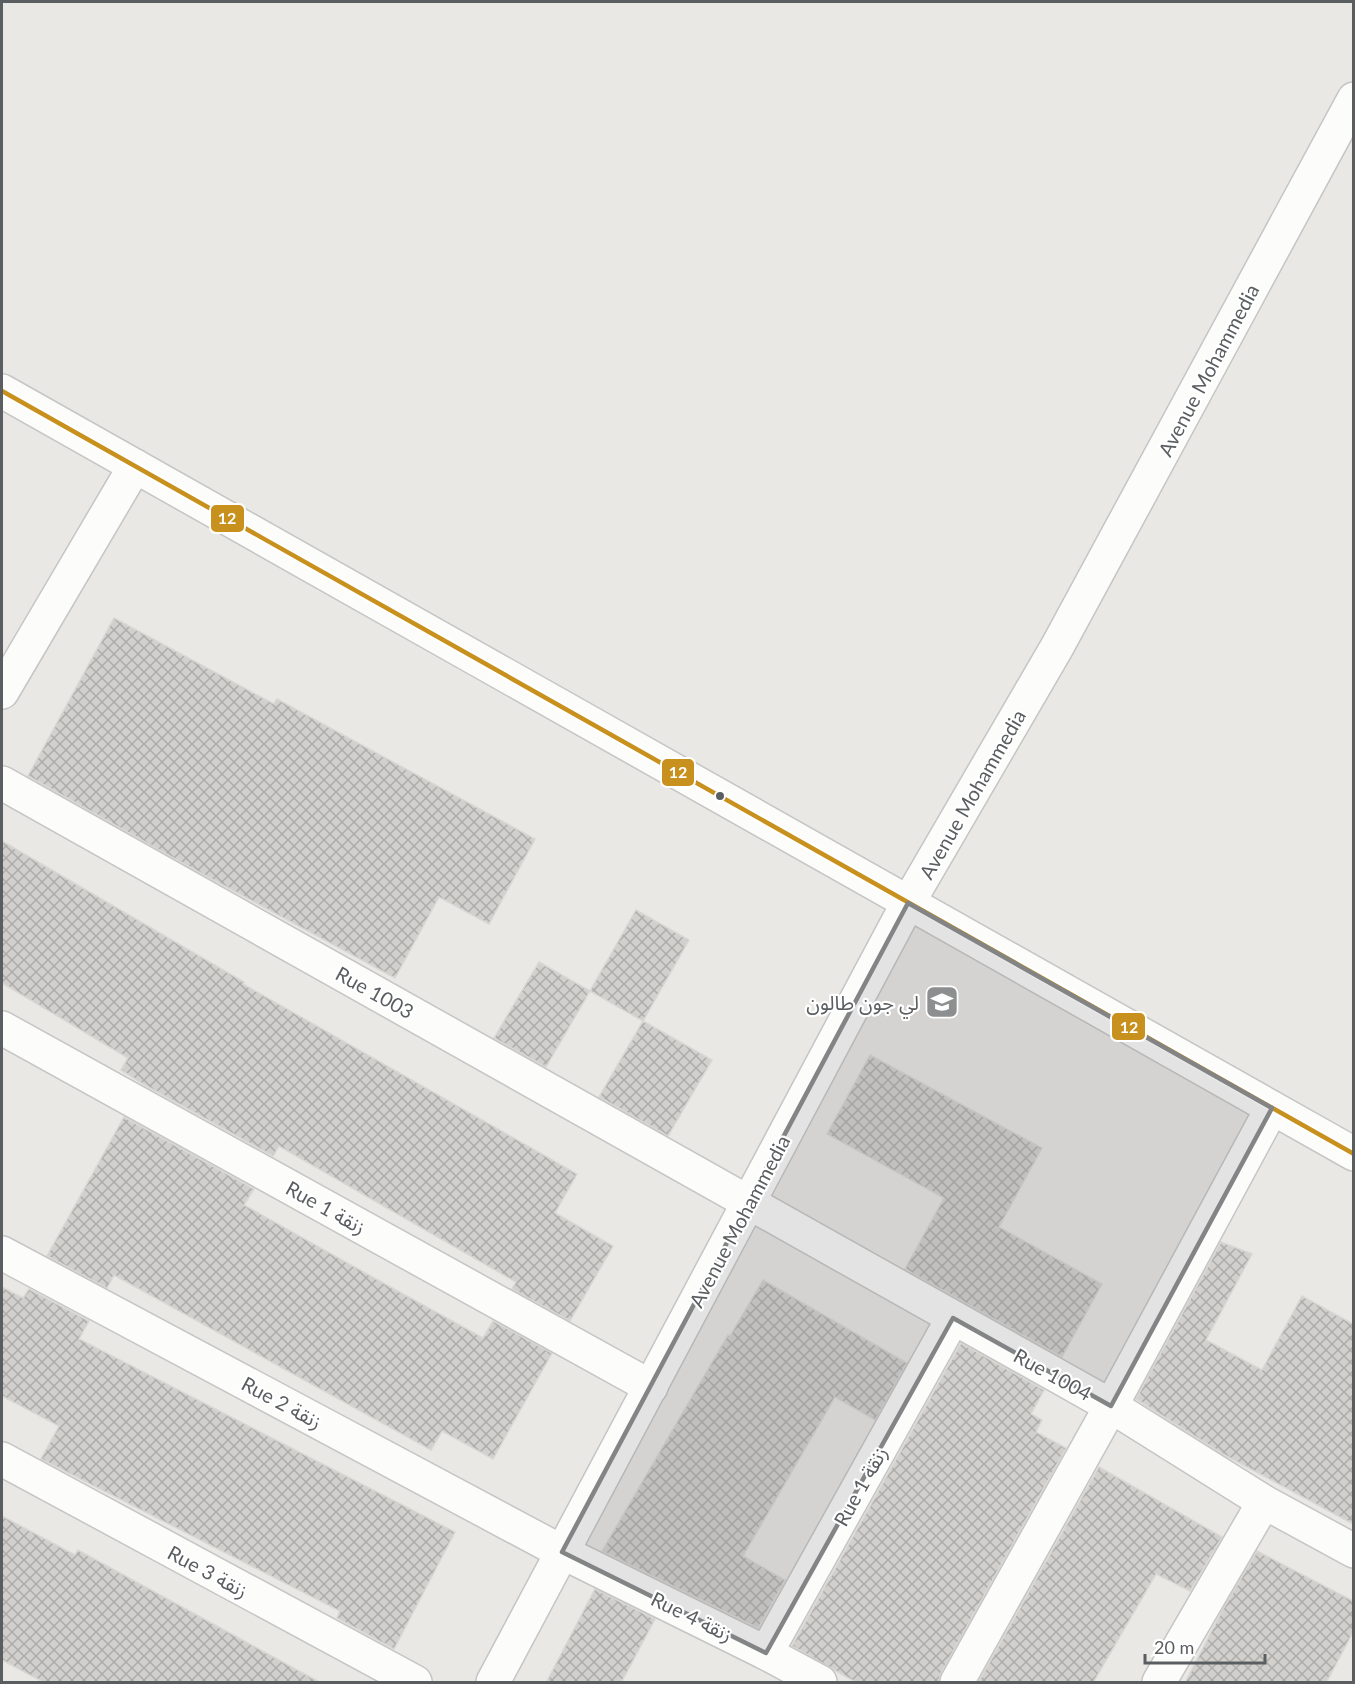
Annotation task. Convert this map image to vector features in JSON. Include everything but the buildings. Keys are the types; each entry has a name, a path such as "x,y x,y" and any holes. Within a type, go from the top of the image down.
{"street":[{"name":"Avenue Mohammedia","path":"493,1683 908,903 1069,626 1353,99"},
{"path":"2,392 1353,1154"},
{"path":"2,692 135,466"},
{"name":"Rue 1003","path":"2,783 749,1202"},
{"name":"Rue 1 زنقة","path":"2,1028 651,1386"},
{"path":"957,1683 1111,1406 1272,1108"},
{"name":"Rue 1004","path":"749,1202 1111,1406 1264,1502 1353,1551"},
{"name":"Rue 2 زنقة","path":"2,1253 562,1552"},
{"name":"Rue 1 زنقة","path":"766,1653 953,1318"},
{"name":"Rue 3 زنقة","path":"2,1459 415,1683"},
{"path":"1159,1683 1264,1502"},
{"name":"Rue 4 زنقة","path":"562,1552 766,1653 820,1683"}],"highlighted area":[{"path":"908,903 1272,1108 1111,1406 953,1318 766,1653 562,1552"}],"transit line":[{"name":"12","path":"2,391 1354,1154"}],"place":[{"name":"لي جون طالون","path":"942,1002"}]}
